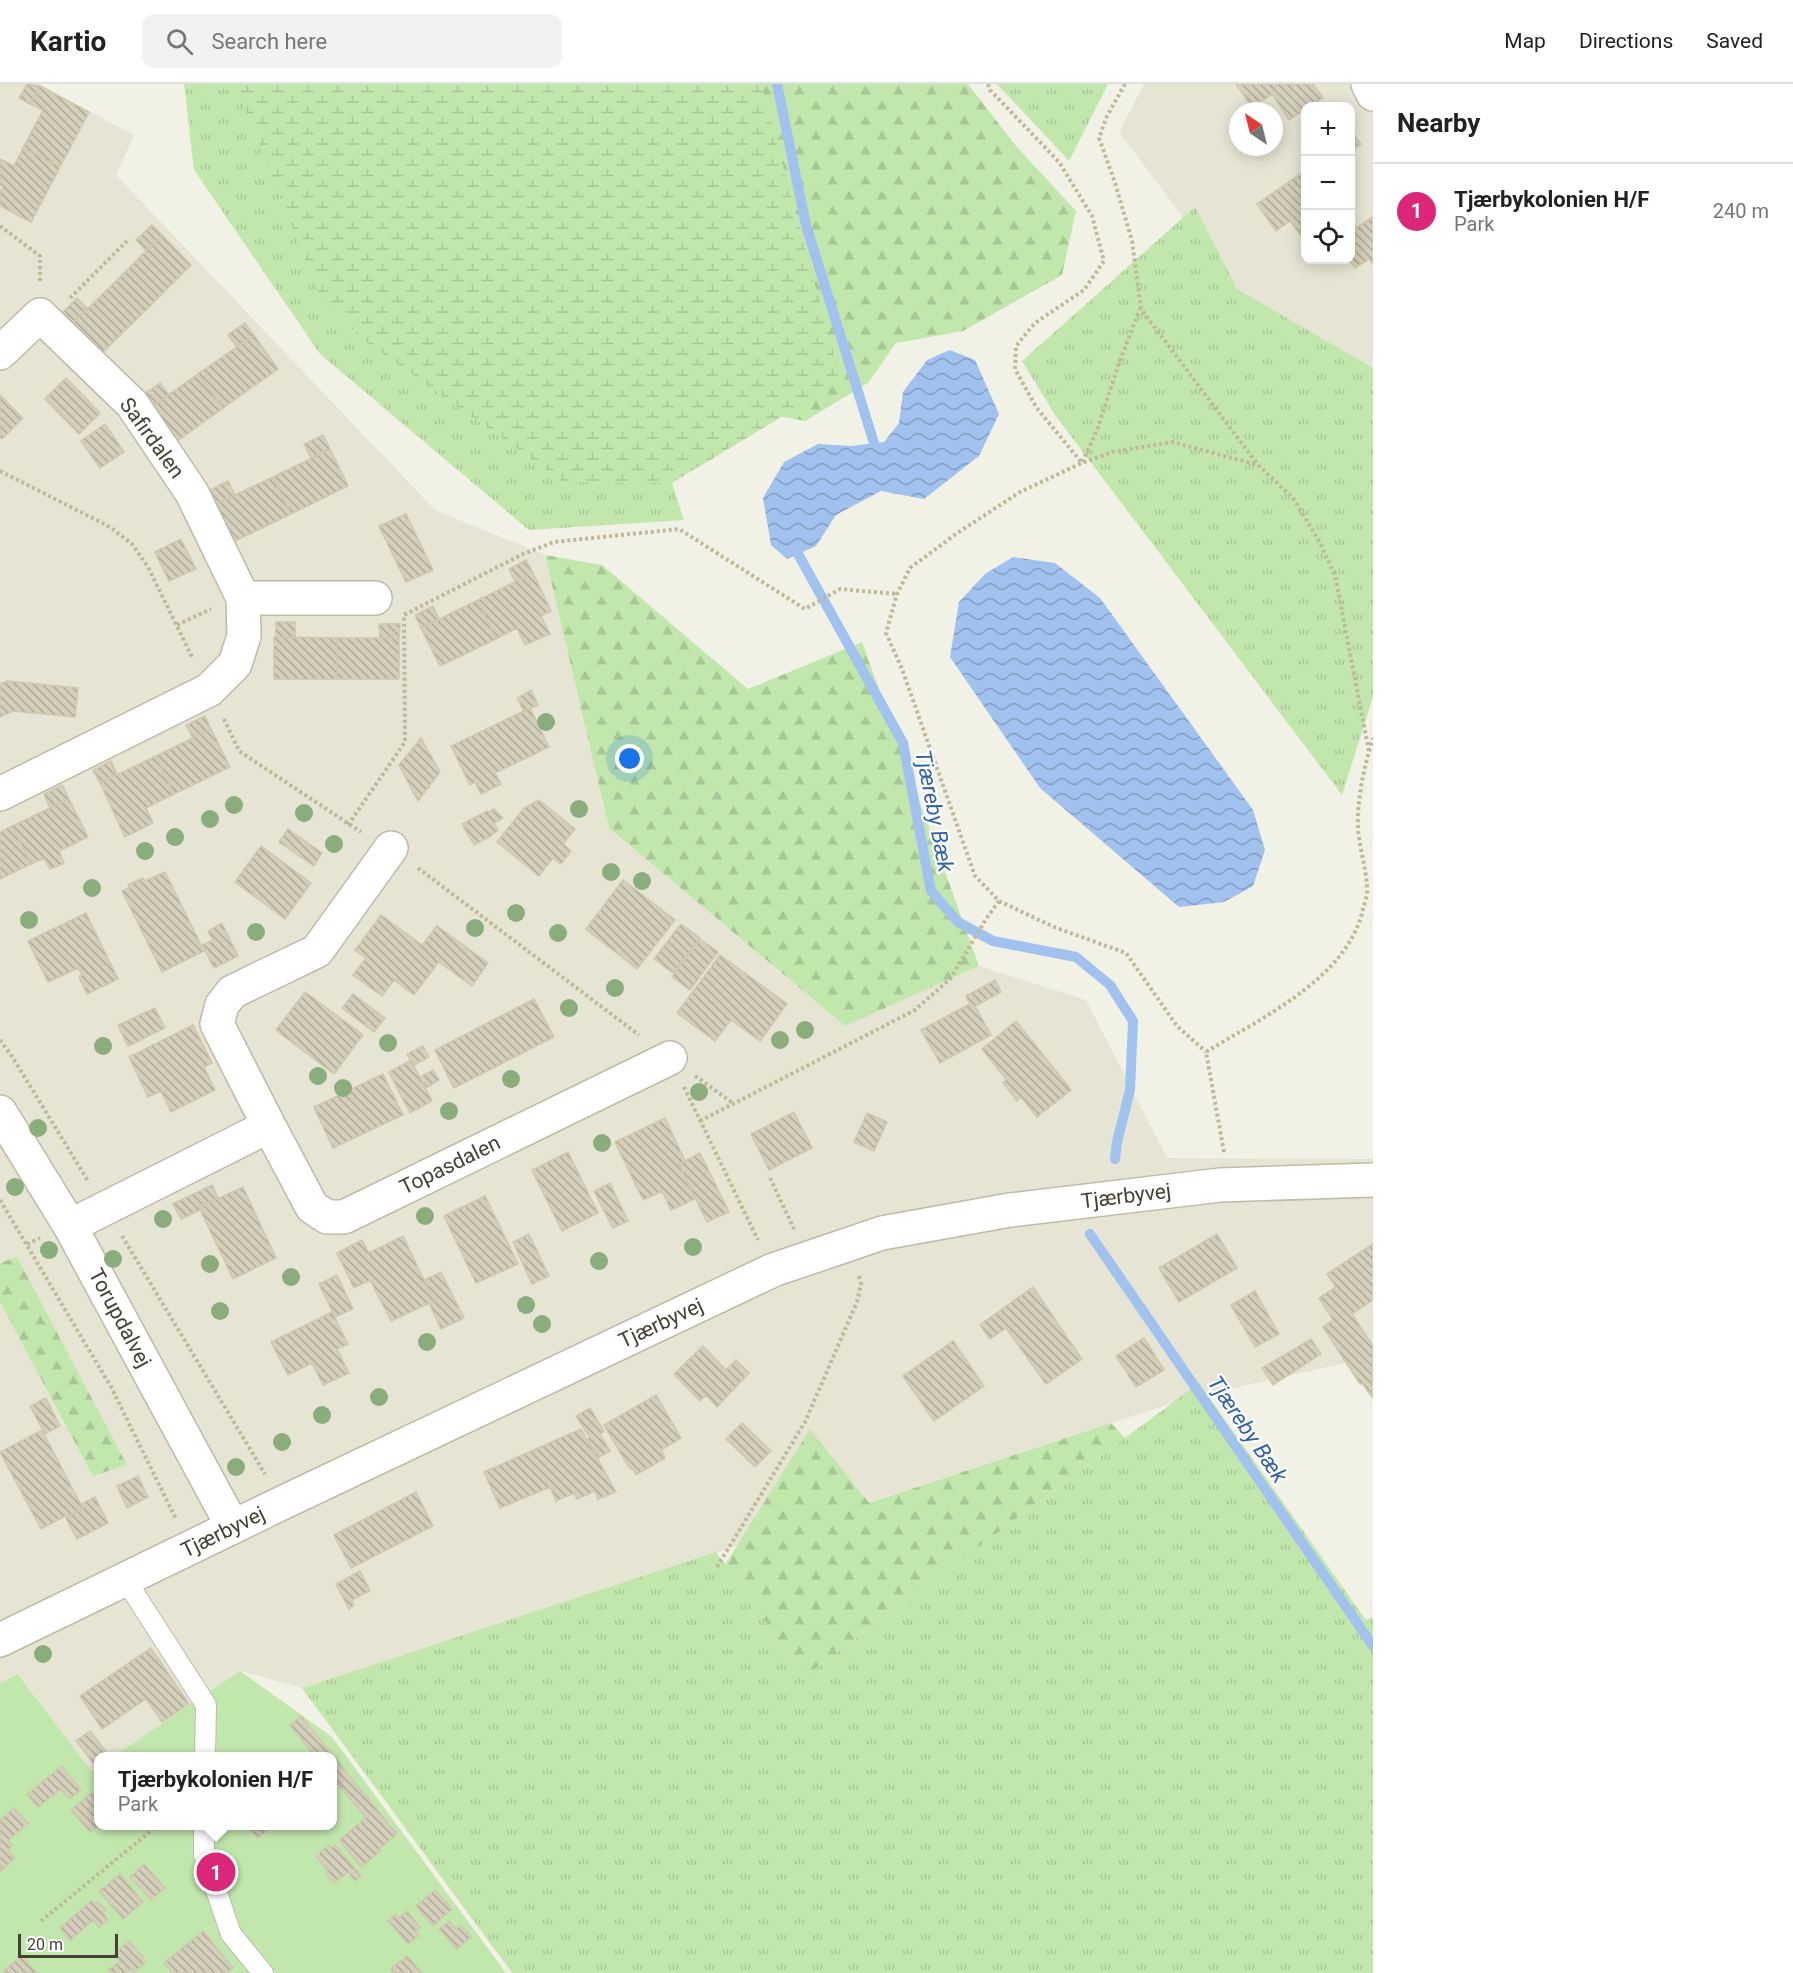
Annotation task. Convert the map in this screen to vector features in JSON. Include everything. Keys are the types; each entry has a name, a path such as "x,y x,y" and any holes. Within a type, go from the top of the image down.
{"street":[{"path":"1368,84 1373,94"},
{"path":"0,353 43,318"},
{"name":"Safirdalen","path":"0,794 209,690 235,664 244,636 243,598 192,493 132,404 43,318"},
{"path":"243,598 375,598"},
{"name":"Topasdalen","path":"391,848 317,951 232,992 222,1005 217,1024 312,1207 327,1217 345,1217 670,1058"},
{"name":"Torupdalvej","path":"0,1112 70,1226 233,1527"},
{"path":"70,1226 269,1126"},
{"name":"Tjærbyvej","path":"0,1640 282,1503 773,1270 850,1243 882,1233 1010,1210 1209,1187 1373,1180"}],"lane":[{"path":"125,1579 206,1705 205,1752"},
{"path":"204,1830 204,1855 231,1934 263,1973"}],"path":[{"path":"988,84 990,90 1059,162 1092,216 1104,261 1084,290 1035,323 1016,346 1015,369 1036,407 1082,463"},
{"path":"1125,84 1107,117 1099,138 1132,241 1141,309 1257,465 1293,498 1318,539 1335,575 1369,752"},
{"path":"0,226 40,256 43,318"},
{"path":"43,318 127,241"},
{"path":"1082,463 1097,430 1119,363 1141,309"},
{"path":"1230,1186 1206,1052 1177,1026 1126,952 1054,927 999,901 975,876 910,692 886,633 897,594 910,568 956,534 1020,492 1082,463 1112,452 1172,442 1257,465"},
{"path":"348,825 405,742 404,615 523,554 554,542 679,529 805,609 840,589 897,594"},
{"path":"1206,1052 1284,1005 1324,973 1346,948 1361,921 1368,889 1358,829 1359,791 1373,738"},
{"path":"1368,889 1373,886"},
{"path":"700,1121 915,1010 950,979 999,901"},
{"path":"0,1040 282,1503"},
{"path":"670,1058 734,1104"},
{"path":"770,1178 809,1258"},
{"path":"0,1200 111,1387 190,1548"},
{"path":"717,1567 805,1422 857,1302 861,1284 850,1243"},
{"path":"41,1922 153,1830"}],"shaded area":[{"path":"0,84 38,84 134,135 116,175 435,510 545,555 609,828 845,1026 979,966 1086,1000 1167,1158 1373,1159 1373,1357 1185,1399 302,1688 240,1671 120,1752 94,1752 94,1770 91,1772 19,1674 0,1683"},
{"path":"1144,84 1373,84 1373,389 1227,313 1180,213 1119,132"}],"green space":[{"path":"184,84 744,84 672,483 684,520 529,530 320,354 194,170"},
{"path":"235,84 761,84 841,381 672,483 564,482 362,339 319,294"},
{"path":"744,84 968,84 1016,146 1076,211 1062,275 963,331 896,343 868,383 805,421 751,411"},
{"path":"997,84 1108,84 1069,161"},
{"path":"1195,207 1237,289 1373,368 1373,697 1342,795 1055,415 1022,361"},
{"path":"545,555 602,565 748,689 862,642 979,966 845,1026 609,828"},
{"path":"17,1257 127,1465 93,1476 0,1302 0,1263"},
{"path":"1199,1383 1366,1620 1373,1617 1373,1973 512,1973 302,1688 716,1552 805,1676"},
{"path":"1111,1423 1125,1438 805,1676 725,1565 810,1429 869,1503"},
{"path":"240,1671 332,1737 506,1973 0,1973 0,1683 18,1674 91,1771 94,1770 94,1830 337,1830 337,1752 120,1752"}],"water":[{"path":"950,350 975,360 999,414 979,456 924,499 881,491 836,515 816,546 787,559 771,545 763,498 784,462 818,444 852,446 884,442 899,423 903,392 927,360"},
{"path":"1013,557 1055,563 1100,598 1253,810 1265,850 1253,886 1224,902 1179,907 1040,788 950,657 959,602 985,574"}],"building":[{"path":"27,84 40,86 30,104 19,98"},
{"path":"1236,84 1313,84 1323,98 1316,102 1301,102 1301,112 1289,120 1283,111 1283,102 1277,102 1272,94 1260,102 1249,102"},
{"path":"40,86 89,112 60,167 23,148 43,110 30,104"},
{"path":"1355,136 1361,144 1355,148"},
{"path":"23,148 60,167 31,222 0,206 0,193 3,186 0,185 0,159 14,166"},
{"path":"1301,173 1301,235 1290,221 1276,231 1257,204"},
{"path":"1373,217 1373,264 1369,259 1355,268 1352,264 1355,264 1355,229"},
{"path":"152,225 162,235 146,250 136,240"},
{"path":"162,235 191,265 147,309 117,280"},
{"path":"117,280 147,309 102,353 72,324"},
{"path":"77,298 87,308 72,324 62,313"},
{"path":"245,323 254,335 237,347 228,335"},
{"path":"254,335 278,369 223,408 198,374"},
{"path":"198,374 223,408 176,442 151,407"},
{"path":"66,378 100,413 79,434 45,399"},
{"path":"160,383 169,395 151,407 143,395"},
{"path":"0,395 23,418 2,439 0,437"},
{"path":"105,424 124,452 100,468 81,441"},
{"path":"323,435 330,449 311,458 304,444"},
{"path":"330,449 348,486 291,514 273,477"},
{"path":"273,477 291,514 235,541 216,504"},
{"path":"228,481 235,495 216,504 210,490"},
{"path":"406,514 433,570 406,582 379,526"},
{"path":"181,539 196,569 169,581 155,552"},
{"path":"526,560 533,573 515,582 509,569"},
{"path":"533,573 551,611 541,616 550,634 525,645 517,628 496,639 478,600"},
{"path":"478,600 496,639 440,666 421,628"},
{"path":"433,606 439,619 421,628 415,615"},
{"path":"276,622 295,622 295,638 276,637"},
{"path":"379,624 400,624 399,638 380,638"},
{"path":"274,637 337,638 337,679 274,679"},
{"path":"337,638 399,638 399,679 337,679"},
{"path":"7,681 78,688 75,717 13,711 0,717 0,684"},
{"path":"531,690 538,705 524,711 517,698"},
{"path":"530,708 549,747 495,773 501,784 481,794 475,782 470,785 451,746"},
{"path":"205,716 211,729 193,738 186,725"},
{"path":"211,729 230,767 174,794 156,756"},
{"path":"421,738 440,772 418,801 399,765"},
{"path":"156,756 174,794 146,808 153,823 125,837 100,783"},
{"path":"111,761 117,774 100,783 93,770"},
{"path":"62,785 69,799 50,808 44,794"},
{"path":"69,799 88,837 59,851 64,863 50,869 44,858 31,864 12,826"},
{"path":"539,800 575,829 563,844 571,851 561,864 553,858 539,876 497,842 524,808"},
{"path":"494,809 503,818 494,823 498,830 474,845 462,824"},
{"path":"12,826 31,864 0,879 0,832"},
{"path":"288,829 322,853 314,866 279,842"},
{"path":"261,846 311,883 285,919 235,882"},
{"path":"165,872 204,951 162,972 122,891 129,888 128,885 143,878 145,881"},
{"path":"623,880 675,920 637,969 586,929"},
{"path":"86,913 118,979 87,994 79,977 82,975 78,968 48,982 28,941"},
{"path":"381,915 441,959 414,995 394,980 382,996 353,975 366,958 355,950"},
{"path":"222,923 238,956 214,968 202,945 213,940 208,931"},
{"path":"681,924 700,938 673,973 654,959"},
{"path":"437,926 488,963 472,986 439,962 441,959 422,945"},
{"path":"700,939 718,952 690,990 672,977"},
{"path":"720,955 787,1004 760,1041 731,1020 715,1041 677,1013"},
{"path":"995,980 1001,992 975,1006 991,1035 940,1063 921,1030 970,1004 966,996"},
{"path":"305,992 363,1035 334,1074 276,1030"},
{"path":"353,994 385,1018 374,1032 342,1008"},
{"path":"534,999 554,1037 454,1088 435,1050"},
{"path":"155,1008 165,1028 128,1046 118,1025"},
{"path":"1016,1021 1071,1090 1037,1117 1021,1097 1017,1101 1003,1083 1006,1079 982,1049"},
{"path":"193,1025 212,1063 204,1067 215,1090 171,1112 161,1091 148,1097 129,1057"},
{"path":"423,1046 429,1057 414,1065 407,1054"},
{"path":"411,1060 432,1101 410,1113 389,1072"},
{"path":"433,1070 439,1080 426,1088 420,1077"},
{"path":"383,1074 403,1115 333,1148 314,1107"},
{"path":"794,1112 812,1148 769,1170 751,1134"},
{"path":"867,1113 887,1122 874,1151 854,1142"},
{"path":"665,1118 685,1161 679,1164 695,1199 671,1210 662,1191 643,1200 615,1142"},
{"path":"568,1152 598,1213 562,1231 532,1170"},
{"path":"700,1153 729,1212 707,1222 679,1164"},
{"path":"610,1183 628,1221 613,1228 594,1191"},
{"path":"212,1185 218,1198 181,1219 173,1204"},
{"path":"243,1187 276,1258 233,1279 199,1207"},
{"path":"485,1196 518,1264 476,1283 444,1216"},
{"path":"529,1234 549,1276 532,1284 513,1242"},
{"path":"1217,1234 1237,1268 1179,1302 1159,1268"},
{"path":"403,1236 434,1301 391,1321 370,1280 354,1288 337,1253 362,1240 369,1253"},
{"path":"1373,1244 1373,1300 1352,1314 1373,1346 1372,1397 1362,1383 1360,1384 1323,1327 1333,1320 1319,1298 1336,1287 1327,1274"},
{"path":"441,1272 464,1318 441,1329 429,1303 434,1301 424,1280"},
{"path":"337,1275 353,1309 335,1317 319,1284"},
{"path":"1033,1287 1082,1359 1046,1384 1006,1328 990,1339 980,1325"},
{"path":"1255,1291 1279,1334 1255,1347 1231,1305"},
{"path":"332,1312 348,1344 337,1349 349,1373 323,1385 312,1363 288,1375 271,1342"},
{"path":"1144,1338 1164,1370 1136,1387 1116,1356"},
{"path":"1311,1339 1321,1354 1273,1385 1262,1368"},
{"path":"953,1341 984,1386 934,1421 903,1376"},
{"path":"703,1346 726,1370 736,1360 749,1373 717,1407 706,1395 700,1401 674,1374"},
{"path":"656,1395 681,1438 661,1450 665,1458 636,1475 632,1468 630,1469 604,1425"},
{"path":"46,1398 60,1426 45,1434 30,1406"},
{"path":"590,1408 604,1431 600,1434 610,1451 598,1458 587,1439 590,1438 576,1416"},
{"path":"742,1423 771,1451 755,1467 726,1439"},
{"path":"581,1429 616,1492 598,1499 595,1491 577,1499 574,1493 556,1501 550,1487 500,1508 484,1472"},
{"path":"42,1430 83,1509 41,1529 0,1452"},
{"path":"138,1476 148,1497 127,1508 117,1486"},
{"path":"416,1492 433,1526 351,1568 334,1535"},
{"path":"95,1497 108,1523 77,1539 66,1518 83,1509 81,1504"},
{"path":"360,1571 370,1591 352,1600 354,1605 349,1609 336,1584"},
{"path":"151,1648 189,1704 162,1722 146,1699 102,1729 80,1696"},
{"path":"301,1716 330,1752 312,1752 290,1725"},
{"path":"90,1731 106,1752 94,1752 94,1764 76,1741"},
{"path":"337,1760 397,1834 361,1867 339,1840 366,1818 337,1783"},
{"path":"62,1766 81,1790 69,1799 61,1789 38,1807 27,1794"},
{"path":"91,1793 94,1796 94,1829 90,1832 71,1810"},
{"path":"14,1808 28,1823 8,1841 12,1846 8,1850 15,1858 0,1872 0,1820"},
{"path":"251,1830 268,1830 258,1838"},
{"path":"329,1845 331,1848 335,1845 361,1876 355,1881 348,1872 334,1883 316,1856"},
{"path":"144,1864 165,1888 151,1900 130,1877"},
{"path":"120,1874 143,1902 123,1919 99,1891"},
{"path":"435,1890 452,1909 433,1926 416,1906"},
{"path":"91,1901 95,1905 98,1902 106,1910 103,1913 108,1920 99,1927 93,1920 70,1941 60,1928"},
{"path":"407,1911 420,1927 415,1931 419,1935 408,1944 388,1921 395,1914 399,1918"},
{"path":"449,1921 456,1929 461,1925 471,1937 457,1949 439,1929"},
{"path":"203,1931 233,1968 227,1973 173,1973 164,1963"},
{"path":"129,1941 146,1962 133,1973 131,1969 126,1973 110,1973 108,1970 120,1961 114,1954"},
{"path":"22,1955 37,1973 2,1973"},
{"path":"407,1956 422,1973 394,1973 391,1969"}],"waterway":[{"path":"777,84 806,225 874,443"},
{"name":"Tjæreby Bæk","path":"798,554 903,743 931,891 958,922 993,941 1076,957 1110,985 1133,1021 1130,1090 1115,1159"},
{"name":"Tjæreby Bæk","path":"1090,1234 1373,1646"}],"place":[{"name":"Tjærbykolonien H/F","path":"216,1872"}]}
